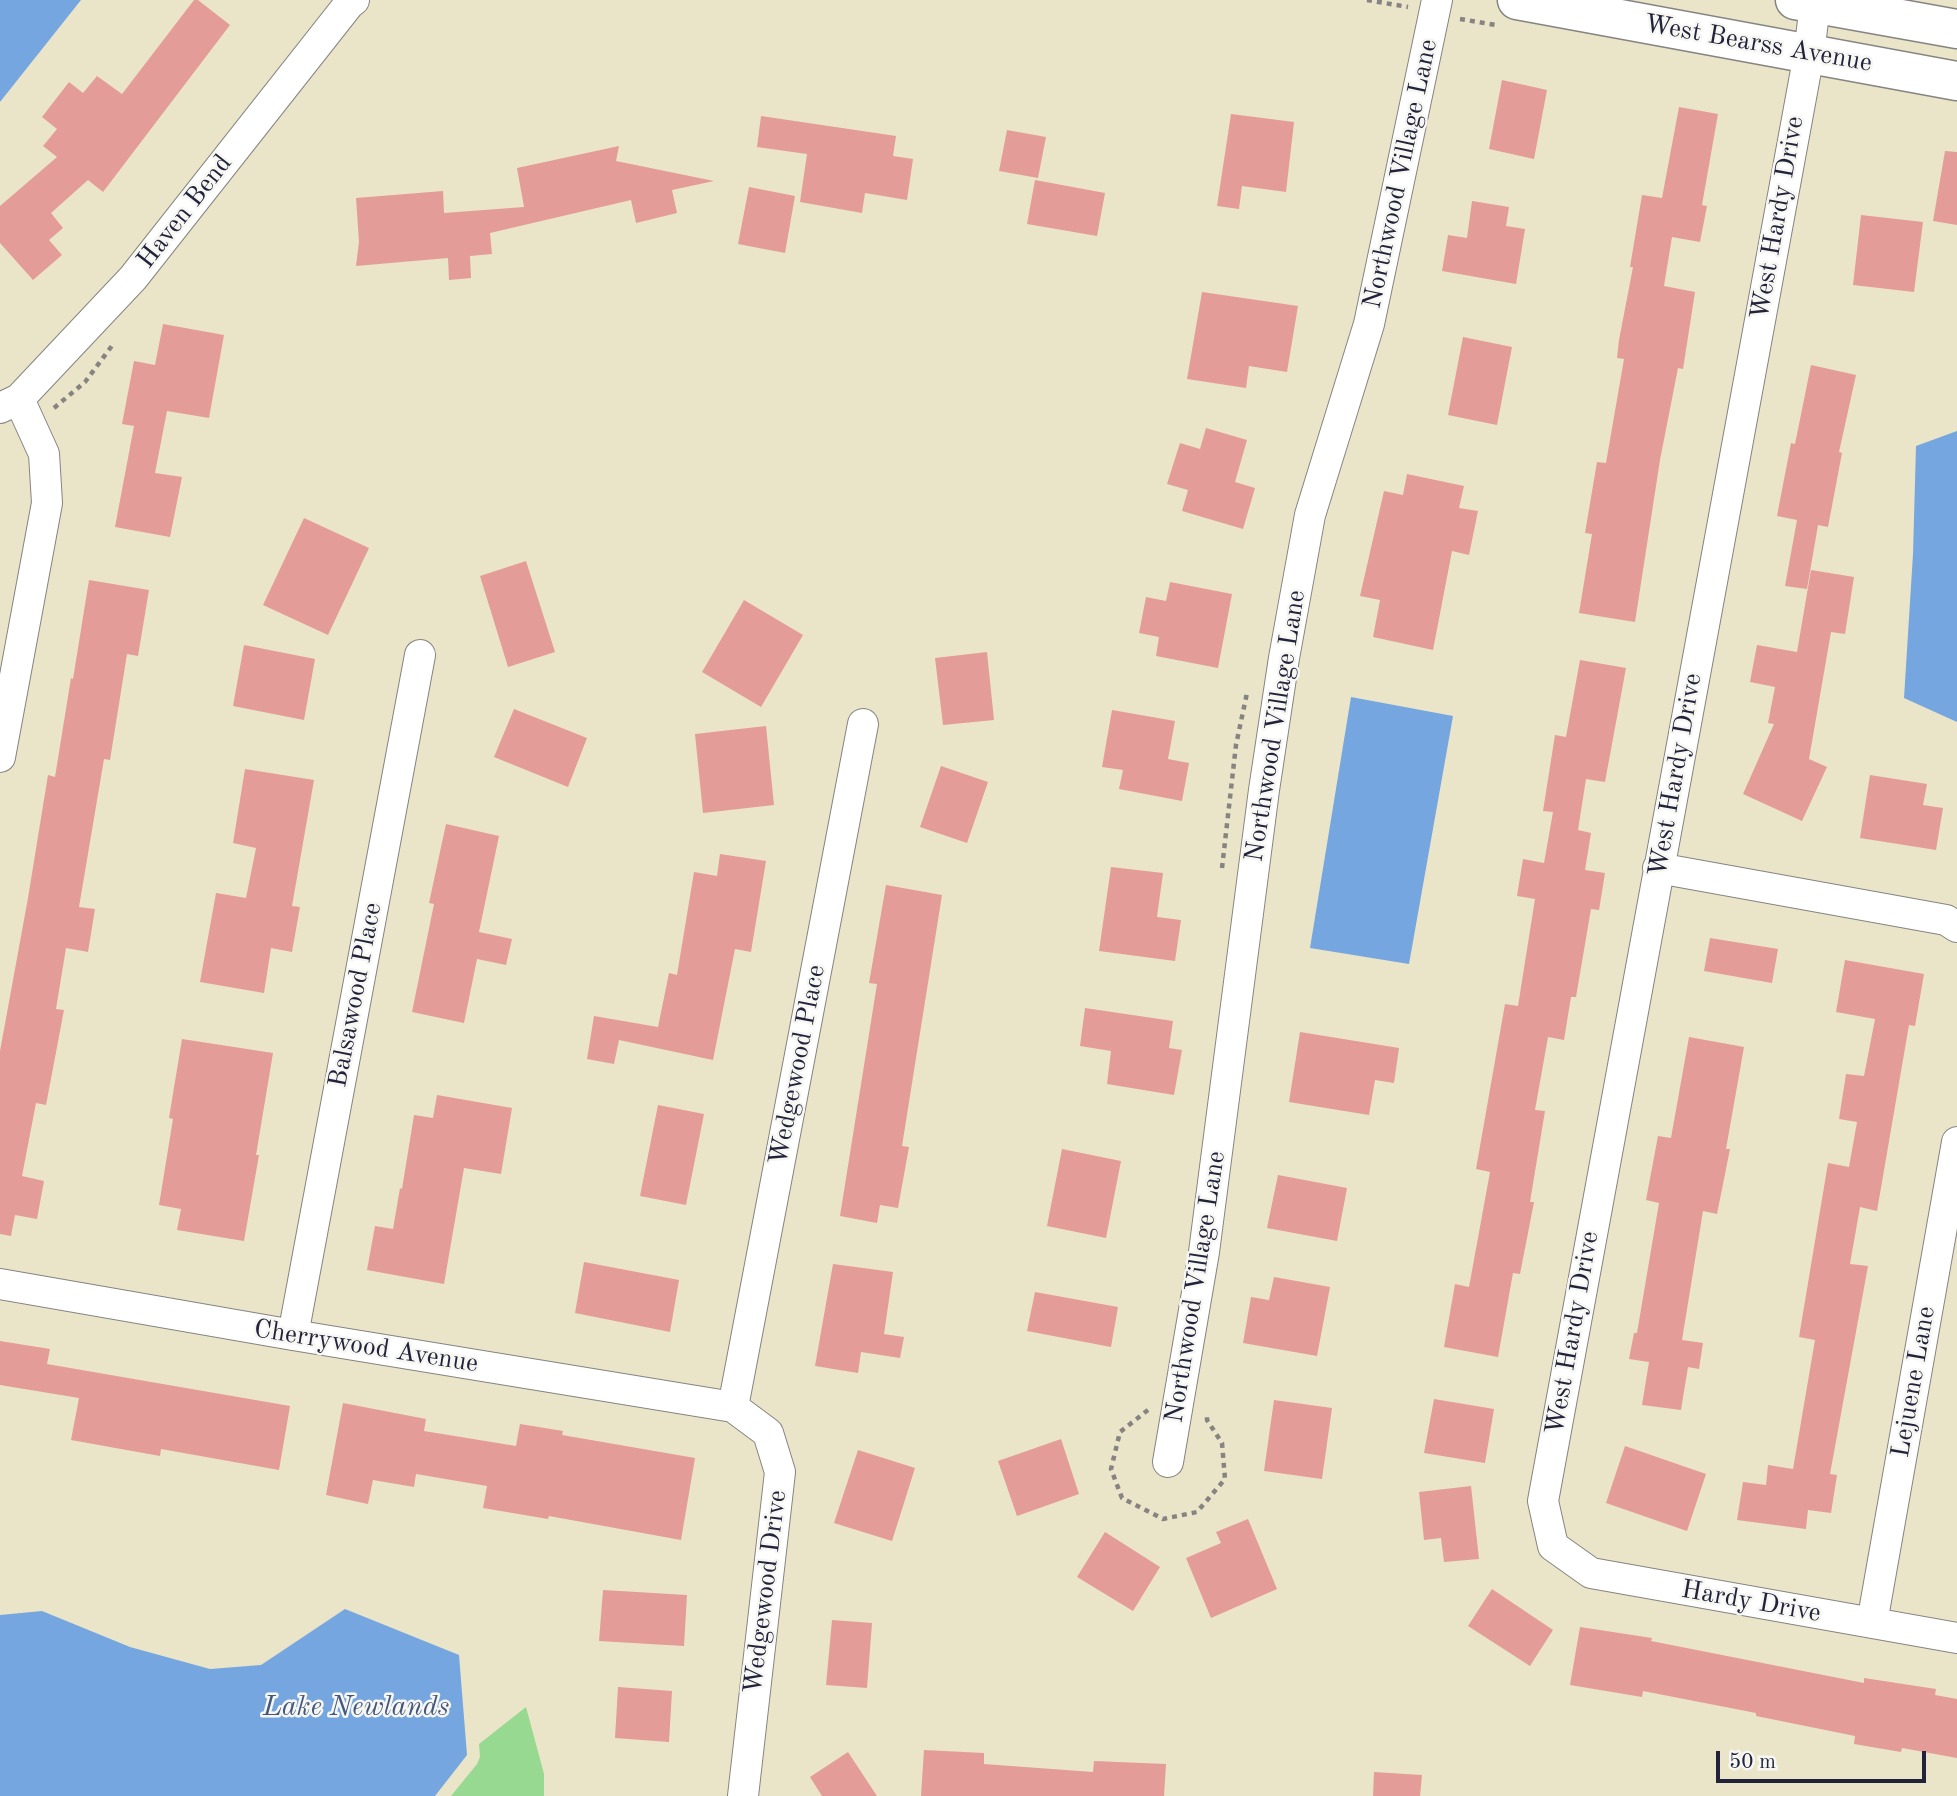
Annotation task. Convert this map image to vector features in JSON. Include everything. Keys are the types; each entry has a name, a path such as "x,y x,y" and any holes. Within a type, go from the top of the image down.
{"main road":[{"name":"West Bearss Avenue","path":"1805,2 1957,29"},
{"name":"West Bearss Avenue","path":"1507,13 1809,54 1957,81"}],"street":[{"name":"Haven Bend","path":"10,403 133,278 354,0"},
{"name":"West Hardy Drive","path":"1553,1546 1543,1501 1809,54 1805,2"},
{"name":"Northwood Village Lane","path":"1168,1462 1204,1252 1264,790 1310,515 1369,324 1447,9"},
{"path":"0,757 47,502 44,454 10,403"},
{"name":"Balsawood Place","path":"293,1335 420,655"},
{"name":"Wedgewood Place","path":"733,1407 863,724"},
{"path":"1658,868 1946,920 1957,927"},
{"name":"Lejuene Lane","path":"1872,1623 1957,1142"},
{"name":"Cherrywood Avenue","path":"0,1284 733,1407"},
{"name":"Wedgewood Drive","path":"733,1407 768,1433 780,1472 743,1796"},
{"name":"Hardy Drive","path":"1553,1546 1591,1573 1957,1638"}],"path":[{"path":"1447,9 1507,13"}],"green space":[{"path":"526,1707 544,1774 544,1796 451,1796 477,1764 480,1757 479,1744"}],"water":[{"path":"0,0 81,0 0,102"},
{"path":"1957,431 1957,722 1904,698 1913,554 1916,446"},
{"path":"1351,697 1453,716 1409,964 1310,948"},
{"name":"Lake Newlands","path":"345,1609 459,1655 467,1755 435,1796 0,1796 0,1615 42,1611 130,1647 210,1669 261,1665"}],"building":[{"path":"194,0 198,0 230,25 103,192 88,180 51,213 63,228 49,240 62,255 33,280 0,243 0,206 57,157 43,146 57,129 42,117 69,82 83,93 97,76 122,94"},
{"path":"1502,80 1547,90 1534,159 1489,149"},
{"path":"1679,107 1718,114 1702,205 1707,206 1700,242 1672,237 1664,286 1695,292 1683,369 1678,368 1660,460 1635,622 1579,613 1592,534 1585,533 1597,462 1606,463 1624,359 1617,358 1642,195 1662,198"},
{"path":"1231,114 1294,122 1286,192 1242,186 1239,209 1217,206"},
{"path":"761,116 896,136 893,156 913,159 907,200 865,193 862,213 800,202 807,154 757,147"},
{"path":"1007,130 1046,137 1038,178 999,171"},
{"path":"619,146 616,161 714,181 672,190 677,213 636,223 631,200 490,233 492,254 470,256 471,278 449,280 448,258 356,266 359,242 356,198 443,191 444,213 524,207 517,168"},
{"path":"1945,151 1957,152 1957,225 1933,221"},
{"path":"1035,180 1105,193 1097,236 1027,224"},
{"path":"749,187 795,196 785,253 738,244"},
{"path":"1472,201 1509,207 1506,226 1525,229 1516,284 1442,271 1448,235 1467,238"},
{"path":"1861,215 1923,222 1914,292 1853,285"},
{"path":"1202,292 1298,306 1287,372 1249,366 1246,388 1187,379"},
{"path":"163,324 224,335 209,418 167,411 155,473 182,477 170,537 115,527 134,426 122,424 134,361 155,365"},
{"path":"1463,337 1512,347 1497,425 1448,415"},
{"path":"1811,365 1856,375 1839,452 1842,453 1828,527 1818,525 1807,589 1785,586 1797,520 1777,516 1791,443 1795,444"},
{"path":"1206,428 1247,440 1235,482 1255,488 1243,529 1182,511 1188,490 1167,484 1180,443 1200,449"},
{"path":"1407,474 1464,486 1459,508 1478,511 1469,555 1452,551 1433,650 1373,637 1380,600 1360,596 1384,491 1403,495"},
{"path":"304,518 369,548 328,635 263,605"},
{"path":"526,561 555,652 508,667 480,576"},
{"path":"1811,570 1854,577 1845,634 1831,632 1809,759 1827,767 1802,821 1743,794 1774,724 1768,723 1775,687 1750,682 1757,645 1797,652"},
{"path":"89,580 149,590 138,656 127,654 110,760 104,759 79,907 95,909 88,952 66,948 56,1009 64,1010 46,1105 36,1103 22,1176 44,1181 37,1219 15,1215 11,1236 0,1234 0,1051 48,775 55,777"},
{"path":"1170,582 1232,594 1218,668 1156,656 1159,637 1139,633 1146,597 1166,601"},
{"path":"744,600 803,635 761,707 702,672"},
{"path":"244,645 315,659 304,720 233,706"},
{"path":"987,652 994,720 943,725 935,658"},
{"path":"1580,660 1626,668 1605,782 1586,779 1578,830 1591,833 1585,870 1605,873 1599,910 1591,909 1576,997 1571,997 1564,1040 1548,1037 1535,1110 1545,1111 1530,1202 1534,1202 1520,1274 1513,1273 1498,1357 1444,1347 1455,1284 1469,1287 1490,1172 1476,1169 1505,1004 1518,1006 1535,899 1517,896 1523,859 1544,863 1553,812 1543,811 1555,735 1566,737"},
{"path":"514,709 587,738 568,787 494,757"},
{"path":"1112,710 1175,721 1168,759 1189,763 1182,801 1119,789 1123,770 1102,767"},
{"path":"766,726 774,805 703,813 695,734"},
{"path":"941,766 988,782 967,843 920,827"},
{"path":"245,769 314,780 292,906 300,907 292,952 271,948 264,993 200,982 216,893 246,898 256,848 233,843"},
{"path":"1870,775 1927,784 1923,805 1943,808 1936,850 1860,838"},
{"path":"446,824 499,836 479,932 512,939 506,965 477,959 464,1023 412,1012 434,904 429,903"},
{"path":"720,854 766,861 751,952 735,949 713,1060 619,1040 614,1064 587,1059 594,1016 658,1027 669,973 677,975 694,872 717,876"},
{"path":"1111,867 1163,873 1157,917 1181,920 1175,961 1099,951"},
{"path":"886,885 942,895 902,1146 909,1147 898,1208 880,1205 877,1223 840,1216 877,984 869,983"},
{"path":"1710,938 1778,949 1772,983 1704,971"},
{"path":"1845,960 1924,974 1915,1026 1909,1025 1877,1211 1860,1207 1850,1264 1868,1266 1830,1474 1837,1475 1831,1513 1808,1510 1806,1529 1737,1520 1743,1482 1766,1485 1768,1465 1793,1469 1815,1340 1799,1337 1828,1163 1849,1167 1857,1122 1839,1119 1846,1074 1864,1076 1875,1019 1836,1012"},
{"path":"1085,1008 1173,1021 1169,1048 1182,1050 1174,1095 1107,1084 1111,1051 1080,1046"},
{"path":"1300,1032 1399,1048 1394,1083 1375,1080 1369,1115 1289,1102"},
{"path":"1689,1037 1744,1047 1726,1149 1730,1149 1717,1214 1703,1211 1682,1340 1703,1343 1699,1369 1688,1367 1681,1410 1642,1405 1649,1362 1629,1359 1634,1333 1637,1333 1659,1203 1646,1200 1658,1136 1671,1138"},
{"path":"182,1039 273,1053 244,1241 177,1230 181,1209 159,1205"},
{"path":"437,1095 512,1108 501,1174 464,1168 444,1284 367,1270 375,1226 393,1229 414,1115 433,1118"},
{"path":"658,1105 704,1114 686,1205 640,1196"},
{"path":"1062,1149 1121,1161 1106,1238 1047,1226"},
{"path":"1278,1175 1347,1188 1337,1241 1267,1228"},
{"path":"584,1262 679,1280 670,1332 575,1313"},
{"path":"833,1264 893,1272 884,1334 904,1337 900,1358 861,1352 858,1373 815,1366"},
{"path":"1274,1277 1330,1287 1317,1356 1243,1343 1251,1297 1269,1300"},
{"path":"1035,1292 1118,1307 1111,1347 1027,1331"},
{"path":"0,1341 50,1349 47,1364 290,1406 279,1470 161,1449 160,1456 71,1440 79,1398 0,1385"},
{"path":"1434,1399 1494,1409 1485,1463 1424,1453"},
{"path":"1274,1400 1332,1408 1322,1479 1264,1471"},
{"path":"343,1403 426,1419 424,1431 516,1446 520,1424 563,1431 562,1435 695,1458 681,1540 549,1516 548,1519 483,1508 487,1486 416,1474 414,1487 373,1480 368,1504 326,1495"},
{"path":"1061,1439 1079,1494 1017,1516 998,1461"},
{"path":"1625,1446 1706,1474 1687,1531 1606,1503"},
{"path":"858,1450 915,1468 892,1541 834,1523"},
{"path":"1471,1486 1479,1559 1444,1562 1441,1538 1424,1540 1419,1492"},
{"path":"1248,1519 1277,1589 1211,1618 1186,1558 1221,1543 1216,1532"},
{"path":"1105,1532 1160,1567 1133,1611 1077,1577"},
{"path":"1492,1589 1553,1630 1530,1666 1468,1626"},
{"path":"603,1590 687,1595 684,1646 599,1641"},
{"path":"832,1620 872,1623 867,1688 826,1685"},
{"path":"1580,1627 1652,1638 1651,1641 1864,1683 1864,1678 1936,1689 1935,1695 1957,1699 1957,1758 1902,1748 1901,1752 1854,1744 1855,1736 1643,1691 1642,1697 1570,1685"},
{"path":"618,1687 672,1691 669,1742 615,1738"},
{"path":"924,1750 984,1753 984,1764 1093,1772 1094,1761 1166,1764 1164,1796 921,1796"},
{"path":"848,1752 877,1796 822,1796 810,1777"},
{"path":"1374,1772 1422,1775 1420,1796 1373,1796"}]}
